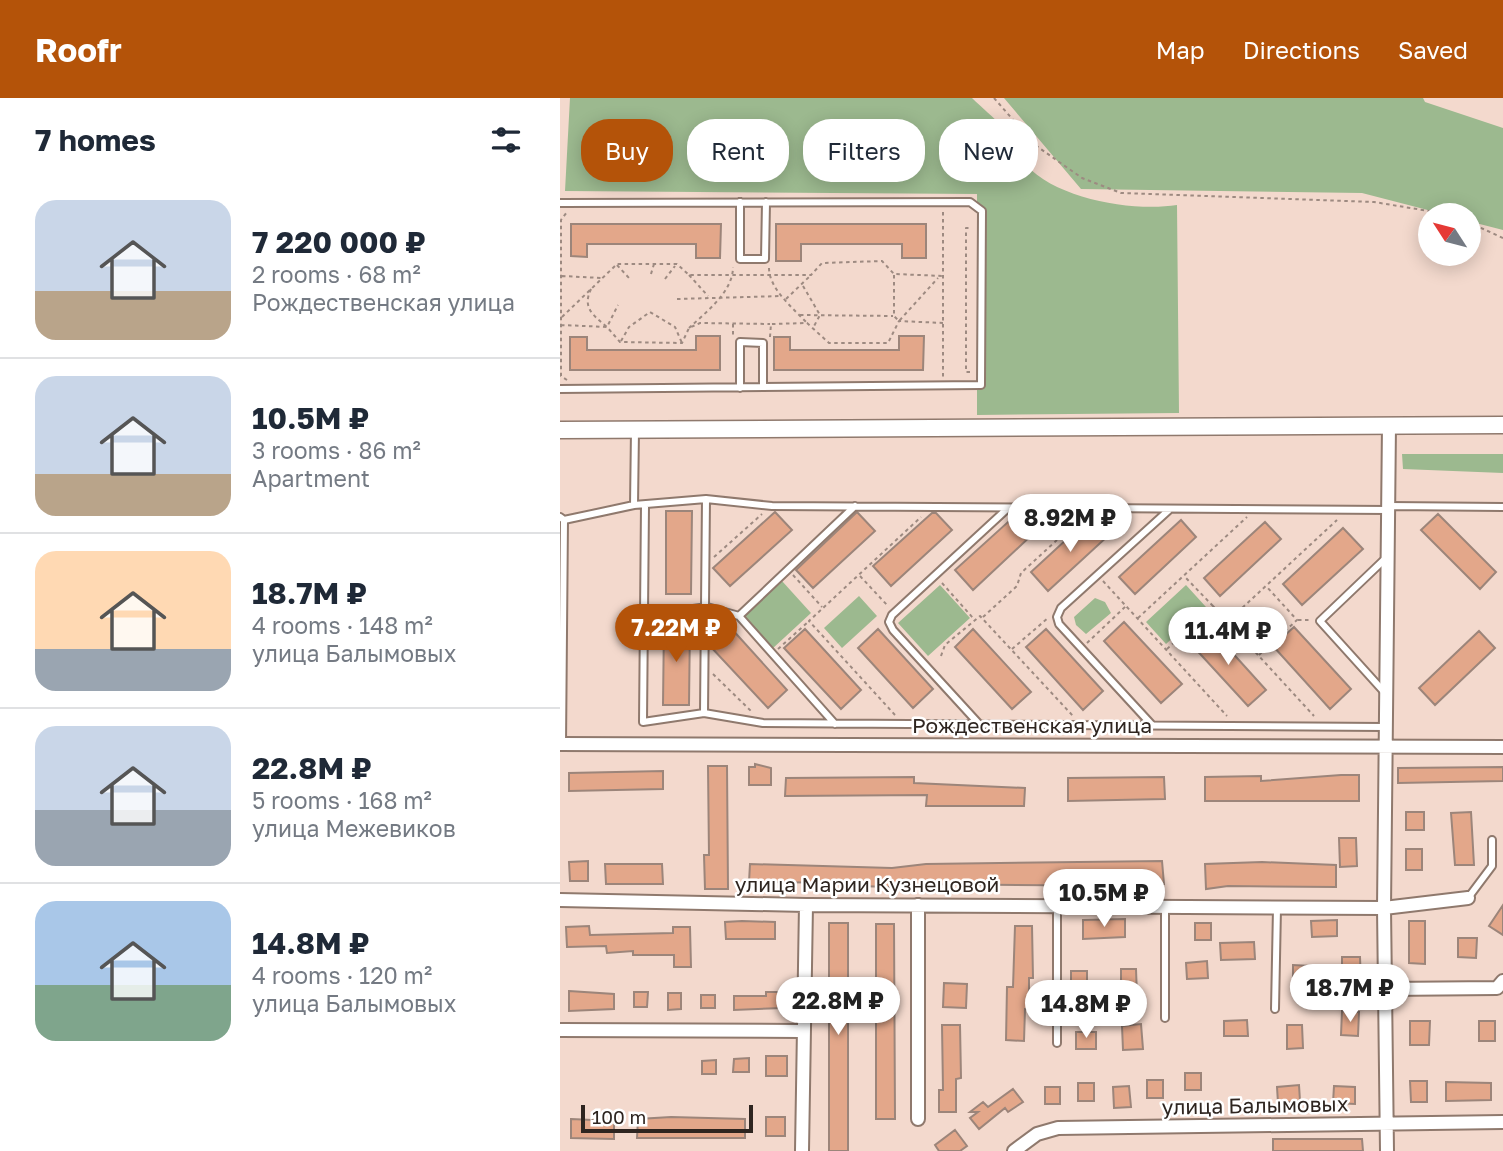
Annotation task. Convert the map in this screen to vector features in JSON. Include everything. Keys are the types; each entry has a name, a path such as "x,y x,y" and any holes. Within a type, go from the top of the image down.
{"street":[{"path":"1387,1151 1384,908 1390,425"},
{"path":"560,430 1503,425"},
{"name":"Рождественская улица","path":"561,744 1503,747"},
{"name":"улица Марии Кузнецовой","path":"560,900 806,905 1384,908 1468,898"},
{"path":"802,1151 806,905"},
{"path":"918,905 918,1119"},
{"path":"1386,989 1497,988 1503,981"},
{"path":"560,1030 802,1031"},
{"name":"улица Балымовых","path":"1014,1151 1037,1134 1058,1128 1503,1122"}],"lane":[{"path":"740,202 740,259 765,259 766,202"},
{"path":"560,203 970,202 982,211 981,385 560,389"},
{"path":"740,387 740,342 763,342 763,387"},
{"path":"634,505 635,429"},
{"path":"561,744 562,519 634,505 706,499 772,506 1348,510 1503,507"},
{"path":"704,713 706,499"},
{"path":"645,505 643,722 704,713 763,723 1387,727"},
{"path":"738,616 855,506"},
{"path":"979,724 892,630 890,622 894,614 1009,508"},
{"path":"1152,726 1059,624 1057,617 1061,608 1170,509"},
{"path":"1387,695 1320,621 1388,556"},
{"path":"644,615 707,607 738,616 835,723"},
{"path":"1468,898 1493,866 1492,840"},
{"path":"1057,906 1057,1043"},
{"path":"1165,907 1165,1018"},
{"path":"1275,1009 1277,908"}],"path":[{"path":"994,98 1035,145 1082,178 1121,194 1374,202 1418,209"},
{"path":"942,202 943,386"},
{"path":"568,381 561,376 561,220 569,209"},
{"path":"973,228 966,228 966,372 974,372 973,378"},
{"path":"1481,228 1503,238"},
{"path":"786,300 822,263 881,261 894,274 944,276"},
{"path":"651,274 654,262"},
{"path":"682,343 689,328 722,296 733,275 733,263"},
{"path":"561,318 617,264 677,264 709,296"},
{"path":"617,264 629,278"},
{"path":"666,279 677,264"},
{"path":"769,264 769,276 782,296 828,342 888,343 899,321 938,277"},
{"path":"894,274 894,316"},
{"path":"689,275 811,275"},
{"path":"561,276 603,278"},
{"path":"803,285 820,315"},
{"path":"591,289 586,299 589,311 620,342 682,343"},
{"path":"677,299 782,296"},
{"path":"607,327 618,305"},
{"path":"620,342 629,327 650,312 675,327 682,343"},
{"path":"800,315 894,316 899,321 943,323"},
{"path":"813,328 820,315"},
{"path":"689,328 700,323 807,323"},
{"path":"733,324 733,336"},
{"path":"770,337 771,324"},
{"path":"561,325 607,327"},
{"path":"705,565 772,506"},
{"path":"772,655 933,507"},
{"path":"941,656 945,645 974,619 982,618 1016,587 1021,573 1092,508"},
{"path":"1138,619 1256,509"},
{"path":"1227,622 1348,510"},
{"path":"787,569 823,608"},
{"path":"859,575 894,614"},
{"path":"1097,575 1237,726"},
{"path":"1184,575 1324,727"},
{"path":"935,576 974,619"},
{"path":"1266,586 1297,620 1320,621"},
{"path":"1081,648 1126,606"},
{"path":"1166,649 1213,606"},
{"path":"1012,649 1043,621 1057,617"},
{"path":"982,618 1081,725"},
{"path":"1259,656 1297,620"},
{"path":"809,621 903,724"},
{"path":"704,666 763,723"}],"green space":[{"path":"570,98 972,98 995,119 939,119 939,182 1038,182 1038,175 1056,187 1097,200 1139,206 1177,205 1179,413 977,415 977,194 565,191"},
{"path":"1004,98 1423,98 1425,102 1503,128 1503,230 1481,224 1481,203 1418,203 1418,207 1362,193 1081,189 1038,138 1038,119 1022,119"},
{"path":"1402,454 1503,454 1503,473 1403,469"},
{"path":"782,581 811,613 772,649 743,617"},
{"path":"940,585 970,618 928,656 898,623"},
{"path":"1186,585 1206,607 1166,644 1146,622"},
{"path":"859,596 877,616 842,648 824,628"},
{"path":"1095,598 1105,602 1111,613 1086,634 1076,625 1074,617"}],"building":[{"path":"571,224 721,224 720,258 696,258 696,244 587,244 587,257 571,256"},
{"path":"776,224 926,224 926,258 902,258 902,244 801,244 801,261 776,261"},
{"path":"696,336 720,336 720,370 570,370 570,337 587,337 587,350 696,350"},
{"path":"899,336 924,336 923,370 774,370 774,337 790,337 790,350 899,350"},
{"path":"666,511 692,511 691,594 666,594"},
{"path":"775,512 792,530 730,586 713,568"},
{"path":"857,512 875,531 813,588 796,570"},
{"path":"932,513 936,513 952,530 891,586 873,566"},
{"path":"1018,513 1035,532 973,590 955,570"},
{"path":"1438,514 1496,572 1480,589 1421,530"},
{"path":"1092,516 1109,535 1048,591 1031,572"},
{"path":"1181,520 1196,537 1135,594 1119,577"},
{"path":"1265,522 1281,539 1220,596 1204,578"},
{"path":"1343,528 1363,549 1302,605 1283,584"},
{"path":"664,622 690,622 689,705 663,705"},
{"path":"1124,622 1182,684 1161,703 1104,641"},
{"path":"730,627 787,690 768,708 710,646"},
{"path":"1209,627 1266,690 1248,706 1191,644"},
{"path":"1294,627 1351,689 1330,709 1273,646"},
{"path":"805,629 861,690 841,709 784,648"},
{"path":"878,629 933,689 913,708 858,648"},
{"path":"973,629 1031,692 1012,709 955,647"},
{"path":"1046,629 1103,691 1083,710 1026,647"},
{"path":"1479,631 1495,648 1435,705 1419,688"},
{"path":"755,764 771,768 771,785 749,785 749,767 755,767"},
{"path":"708,766 727,766 728,889 705,889 704,855 709,855"},
{"path":"1503,767 1503,781 1398,783 1398,768"},
{"path":"663,771 663,789 569,791 569,773"},
{"path":"1359,775 1359,801 1205,801 1205,777 1261,776 1261,781"},
{"path":"914,777 914,783 1025,788 1024,806 926,806 927,795 785,796 786,778"},
{"path":"1164,777 1165,799 1068,801 1068,778"},
{"path":"1406,812 1424,812 1424,830 1406,830"},
{"path":"1471,812 1474,865 1455,865 1451,813"},
{"path":"1339,838 1356,838 1357,866 1340,867"},
{"path":"1406,849 1422,849 1422,870 1406,870"},
{"path":"588,861 588,881 570,881 569,862"},
{"path":"1162,861 1164,884 1137,886 914,884 914,887 892,887 857,886 857,883 749,882 750,864 892,868 926,864"},
{"path":"1262,862 1336,865 1336,887 1228,886 1206,889 1205,864"},
{"path":"605,864 662,864 663,884 606,884"},
{"path":"1503,905 1503,935 1489,926"},
{"path":"1125,919 1125,937 1083,939 1083,920"},
{"path":"1337,920 1337,936 1312,937 1311,921"},
{"path":"1409,921 1425,921 1425,964 1409,963"},
{"path":"725,922 775,922 775,939 726,939"},
{"path":"829,923 848,923 848,1151 829,1151"},
{"path":"1195,923 1211,923 1211,940 1195,940"},
{"path":"876,924 894,924 895,1119 876,1119"},
{"path":"589,926 590,935 673,933 673,927 690,927 691,967 674,967 674,955 633,955 633,951 607,953 606,946 567,947 566,927"},
{"path":"1015,926 1032,926 1033,978 1029,978 1029,1009 1025,1009 1024,1041 1006,1040 1007,987 1013,987"},
{"path":"1458,938 1477,938 1476,958 1458,957"},
{"path":"1254,942 1255,959 1221,960 1220,943"},
{"path":"1342,957 1360,957 1361,983 1342,983"},
{"path":"1207,961 1208,978 1187,979 1186,963"},
{"path":"1293,965 1310,966 1309,989 1293,988"},
{"path":"1121,969 1136,969 1137,996 1121,996"},
{"path":"1071,971 1087,971 1087,989 1071,989"},
{"path":"944,983 967,984 966,1008 943,1007"},
{"path":"569,991 614,994 614,1009 569,1011"},
{"path":"634,992 648,992 647,1007 634,1007"},
{"path":"766,992 782,992 782,1008 734,1010 734,996 766,996"},
{"path":"668,993 681,993 681,1009 668,1010"},
{"path":"701,995 715,995 715,1008 701,1008"},
{"path":"1342,1011 1359,1012 1358,1036 1341,1035"},
{"path":"1247,1020 1248,1036 1224,1036 1224,1021"},
{"path":"1410,1021 1430,1021 1429,1045 1410,1045"},
{"path":"1479,1021 1495,1021 1495,1041 1479,1041"},
{"path":"1141,1024 1143,1049 1123,1050 1122,1026"},
{"path":"942,1025 960,1025 961,1078 956,1079 956,1112 939,1112 939,1090 943,1090"},
{"path":"1287,1025 1302,1025 1303,1048 1287,1049"},
{"path":"1076,1032 1096,1032 1096,1049 1076,1049"},
{"path":"766,1056 787,1056 787,1076 766,1076"},
{"path":"749,1058 749,1072 733,1072 734,1059"},
{"path":"716,1060 716,1074 702,1074 702,1061"},
{"path":"1185,1073 1201,1073 1201,1090 1185,1090"},
{"path":"1147,1080 1163,1080 1163,1098 1147,1098"},
{"path":"1410,1081 1427,1081 1427,1102 1411,1102"},
{"path":"1446,1082 1491,1083 1491,1100 1446,1101"},
{"path":"1078,1083 1094,1083 1094,1101 1078,1101"},
{"path":"1299,1085 1300,1101 1278,1103 1277,1087"},
{"path":"1129,1086 1131,1107 1114,1108 1113,1087"},
{"path":"1334,1086 1355,1087 1355,1104 1333,1103"},
{"path":"1045,1087 1060,1087 1060,1104 1045,1104"},
{"path":"1013,1089 1023,1102 1008,1112 1005,1108 979,1129 970,1118 978,1112 970,1112 983,1102 988,1107"},
{"path":"766,1117 785,1117 785,1136 766,1136"},
{"path":"571,1119 614,1121 614,1139 571,1138"},
{"path":"638,1119 745,1119 745,1138 637,1138"},
{"path":"955,1130 967,1146 960,1151 939,1151 935,1145"},
{"path":"1273,1139 1362,1139 1363,1151 1273,1151"}]}
